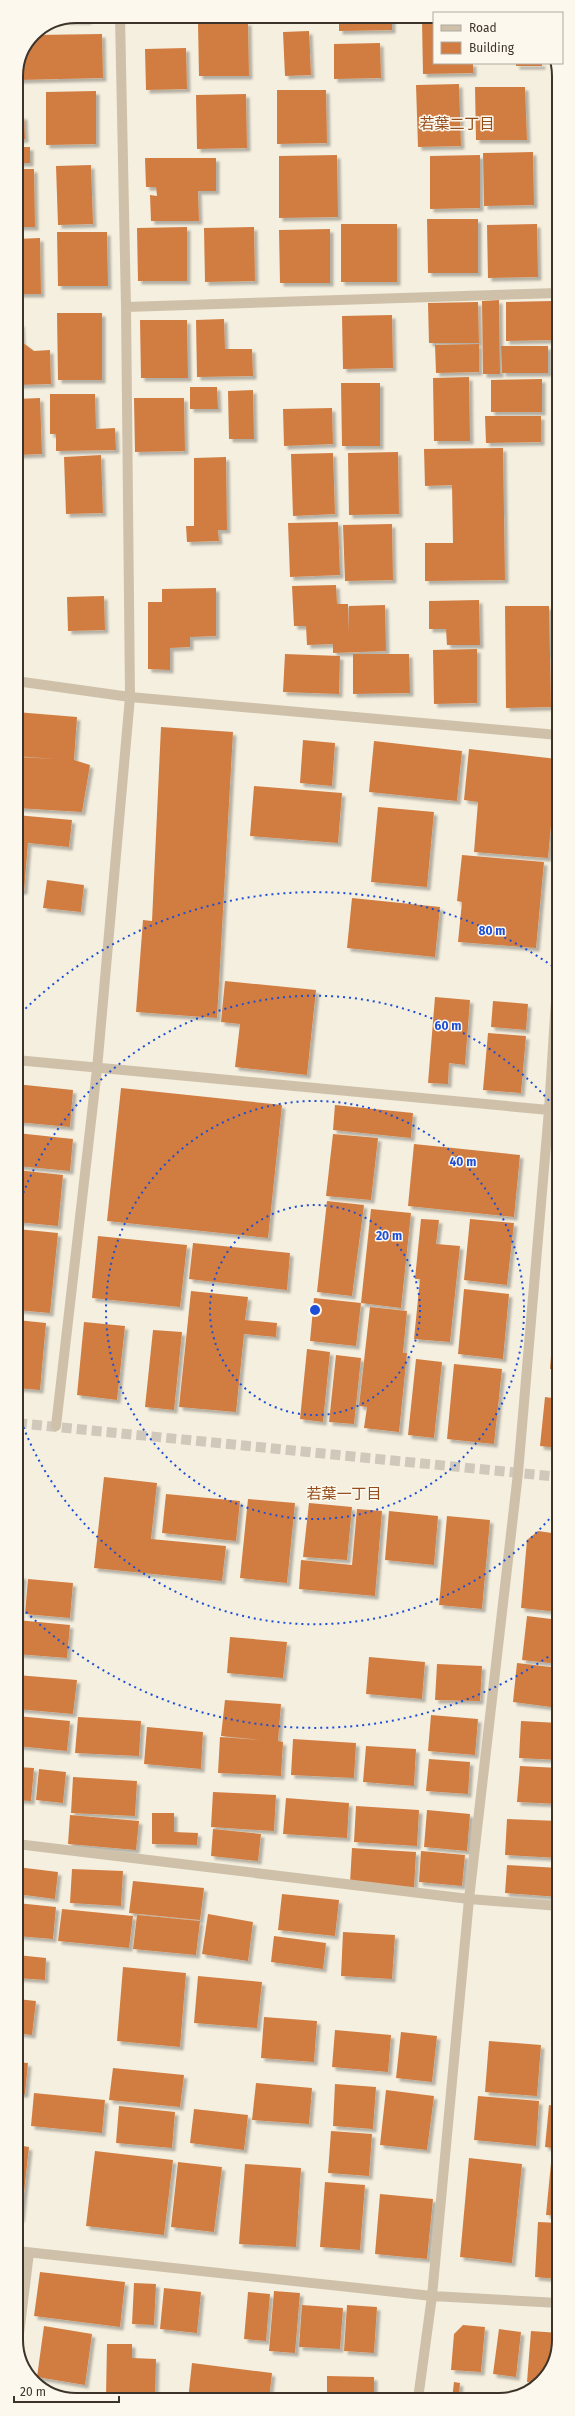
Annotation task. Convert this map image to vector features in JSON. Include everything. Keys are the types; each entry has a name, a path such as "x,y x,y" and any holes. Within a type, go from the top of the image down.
{"street":[{"path":"56,1426 97,1069 130,697 126,307 120,23"},
{"path":"126,307 552,293"},
{"path":"23,682 130,697 552,734"},
{"path":"23,1061 97,1069 549,1110"},
{"path":"419,2393 432,2296 468,1899 518,1473 552,1063"},
{"path":"23,1845 468,1899 552,1905"},
{"path":"23,2252 432,2296 552,2303"},
{"path":"23,2305 30,2253"}],"building":[{"path":"198,23 248,23 249,76 199,76"},
{"path":"339,23 392,23 392,30 339,31"},
{"path":"422,23 433,23 433,64 473,64 473,73 423,74"},
{"path":"309,31 311,75 285,76 283,32"},
{"path":"102,34 103,78 23,80 23,76 27,56 38,38 43,35"},
{"path":"380,43 381,78 334,79 334,44"},
{"path":"186,48 187,89 146,90 145,49"},
{"path":"516,64 542,64 542,66 516,66"},
{"path":"459,84 461,146 418,147 416,85"},
{"path":"475,87 525,87 527,140 476,140"},
{"path":"277,90 326,90 327,143 277,144"},
{"path":"96,91 96,144 46,145 46,92"},
{"path":"246,94 247,148 197,149 196,95"},
{"path":"23,116 24,116 25,139 23,139"},
{"path":"23,147 30,147 30,163 23,163"},
{"path":"533,152 534,205 484,206 483,153"},
{"path":"337,155 338,217 279,218 279,156"},
{"path":"480,155 480,208 430,209 430,156"},
{"path":"145,158 216,158 216,191 198,191 199,221 151,221 150,195 157,196 156,187 146,187"},
{"path":"91,165 93,224 58,225 56,166"},
{"path":"23,169 34,169 35,227 23,227"},
{"path":"427,219 478,219 478,273 428,273"},
{"path":"341,224 397,224 397,282 341,282"},
{"path":"537,224 538,277 488,278 487,225"},
{"path":"187,227 187,281 138,281 137,228"},
{"path":"254,227 255,281 205,282 204,228"},
{"path":"330,229 330,283 280,283 279,230"},
{"path":"57,232 107,232 108,286 58,286"},
{"path":"40,238 41,294 23,294 23,239"},
{"path":"499,300 500,374 483,374 482,301"},
{"path":"551,301 551,340 506,341 506,302"},
{"path":"478,302 479,343 429,343 428,303"},
{"path":"57,313 102,313 102,380 58,380"},
{"path":"392,315 393,368 343,369 342,316"},
{"path":"224,319 225,349 252,349 253,376 197,377 196,320"},
{"path":"140,320 187,320 188,378 141,378"},
{"path":"23,343 34,351 50,350 51,384 23,385"},
{"path":"479,344 479,372 436,373 435,345"},
{"path":"501,346 548,346 548,373 502,373"},
{"path":"469,377 470,441 434,441 433,378"},
{"path":"542,379 542,412 491,412 491,380"},
{"path":"341,383 380,383 380,446 342,446"},
{"path":"190,387 217,387 218,409 190,409"},
{"path":"253,390 254,439 229,439 228,391"},
{"path":"50,394 95,394 96,429 115,428 116,450 56,451 56,434 50,434"},
{"path":"40,398 42,454 23,455 23,399"},
{"path":"134,398 184,398 185,451 135,452"},
{"path":"332,408 333,444 284,446 283,409"},
{"path":"485,416 541,416 541,442 486,443"},
{"path":"503,448 505,580 425,581 425,543 453,543 452,485 425,486 424,449"},
{"path":"398,452 399,514 349,515 348,453"},
{"path":"333,453 335,514 293,516 291,454"},
{"path":"101,455 103,513 66,514 64,457"},
{"path":"226,457 227,530 218,530 219,541 187,542 186,526 194,526 194,458"},
{"path":"338,522 340,575 290,577 288,523"},
{"path":"392,524 393,580 345,581 343,525"},
{"path":"336,585 337,604 348,604 349,632 349,606 385,605 386,651 333,653 333,644 307,645 306,626 294,626 292,586"},
{"path":"216,588 216,636 190,637 190,647 170,648 170,670 148,669 148,602 162,602 162,589"},
{"path":"104,596 105,630 68,631 67,597"},
{"path":"479,600 480,645 447,645 446,629 429,629 429,601"},
{"path":"505,606 549,606 551,707 506,708"},
{"path":"477,649 477,703 434,704 433,650"},
{"path":"285,654 340,656 339,694 283,692"},
{"path":"353,654 409,654 410,693 353,694"},
{"path":"23,713 77,717 74,760 90,765 82,812 23,808 23,757 55,759 23,757"},
{"path":"161,727 233,732 217,1018 136,1012 143,920 152,921"},
{"path":"303,740 335,743 332,786 300,783"},
{"path":"374,741 462,751 457,801 369,792"},
{"path":"469,749 552,758 552,814 548,858 474,852 478,802 464,800"},
{"path":"254,786 342,793 338,843 250,836"},
{"path":"378,807 434,812 427,887 371,882"},
{"path":"23,816 72,820 69,847 28,843 24,891"},
{"path":"462,855 544,862 536,948 458,942 462,902 457,901"},
{"path":"47,880 84,885 81,912 43,908"},
{"path":"352,898 440,907 435,957 347,948"},
{"path":"225,981 316,990 307,1075 235,1067 240,1024 221,1022"},
{"path":"435,997 470,1000 465,1065 449,1063 448,1084 428,1083"},
{"path":"493,1001 528,1004 526,1030 491,1027"},
{"path":"488,1033 526,1036 521,1093 483,1090"},
{"path":"23,1085 73,1090 70,1127 23,1123"},
{"path":"121,1088 282,1105 268,1238 107,1221"},
{"path":"335,1105 413,1113 411,1138 333,1130"},
{"path":"23,1134 73,1139 70,1171 23,1167"},
{"path":"333,1134 378,1138 371,1200 326,1196"},
{"path":"414,1144 520,1155 514,1217 408,1206"},
{"path":"23,1171 63,1175 58,1226 23,1223"},
{"path":"327,1201 364,1205 352,1296 317,1292"},
{"path":"371,1209 411,1213 401,1308 361,1303"},
{"path":"421,1219 439,1220 436,1244 460,1246 450,1342 414,1339 420,1279 415,1279"},
{"path":"470,1219 514,1223 507,1285 464,1280"},
{"path":"23,1230 58,1233 50,1313 23,1311"},
{"path":"98,1236 187,1245 180,1307 92,1298"},
{"path":"193,1243 290,1253 287,1290 189,1279"},
{"path":"464,1289 509,1294 503,1359 458,1354"},
{"path":"191,1291 248,1297 245,1320 277,1323 276,1337 244,1334 236,1412 179,1407"},
{"path":"314,1298 361,1303 356,1346 310,1341"},
{"path":"370,1307 407,1311 403,1353 407,1353 399,1432 364,1428 367,1407 359,1406"},
{"path":"23,1321 46,1323 40,1390 23,1389"},
{"path":"84,1322 125,1326 117,1400 77,1395"},
{"path":"153,1330 182,1332 174,1410 145,1407"},
{"path":"552,1343 552,1369 550,1369"},
{"path":"307,1349 330,1352 323,1422 300,1419"},
{"path":"336,1355 361,1358 354,1424 329,1422"},
{"path":"416,1359 442,1362 434,1438 408,1435"},
{"path":"454,1364 502,1369 494,1444 447,1439"},
{"path":"545,1397 552,1398 552,1447 540,1446"},
{"path":"104,1477 157,1483 151,1539 226,1546 222,1581 94,1568"},
{"path":"166,1494 240,1501 236,1541 162,1533"},
{"path":"248,1499 295,1503 287,1583 240,1578"},
{"path":"309,1503 352,1507 347,1560 303,1557"},
{"path":"357,1509 382,1511 375,1596 299,1589 301,1560 352,1565"},
{"path":"389,1511 438,1516 434,1565 385,1560"},
{"path":"447,1516 490,1520 482,1609 439,1605"},
{"path":"538,1531 552,1533 552,1611 521,1608 527,1540"},
{"path":"28,1579 73,1583 70,1618 25,1614"},
{"path":"527,1616 552,1619 552,1663 522,1660"},
{"path":"23,1621 70,1625 67,1658 23,1654"},
{"path":"230,1637 287,1642 283,1678 227,1673"},
{"path":"369,1657 425,1662 422,1699 366,1694"},
{"path":"517,1663 552,1667 552,1707 513,1702"},
{"path":"437,1664 482,1666 480,1701 435,1700"},
{"path":"23,1676 77,1680 73,1714 23,1710"},
{"path":"225,1700 281,1704 278,1741 283,1742 281,1776 218,1773 220,1737 261,1740 221,1736"},
{"path":"431,1715 478,1719 475,1755 428,1751"},
{"path":"23,1717 70,1721 67,1751 23,1747"},
{"path":"78,1717 141,1721 139,1756 75,1753"},
{"path":"521,1721 552,1723 552,1760 519,1758"},
{"path":"147,1727 203,1732 201,1769 144,1764"},
{"path":"293,1739 356,1743 354,1778 291,1775"},
{"path":"366,1746 416,1749 414,1786 363,1782"},
{"path":"429,1759 470,1762 468,1794 426,1791"},
{"path":"520,1766 552,1768 552,1804 517,1802"},
{"path":"23,1767 34,1768 31,1801 23,1800"},
{"path":"39,1769 66,1772 63,1803 36,1800"},
{"path":"73,1777 137,1781 135,1816 71,1813"},
{"path":"213,1792 276,1795 274,1831 211,1827"},
{"path":"286,1798 349,1803 347,1838 283,1834"},
{"path":"356,1806 419,1810 417,1846 354,1842"},
{"path":"427,1810 470,1814 467,1851 424,1847"},
{"path":"152,1813 174,1813 174,1832 198,1833 197,1845 152,1844"},
{"path":"70,1815 139,1821 136,1850 68,1844"},
{"path":"507,1819 552,1821 552,1858 505,1855"},
{"path":"213,1829 261,1834 258,1861 211,1856"},
{"path":"352,1848 416,1852 414,1888 350,1883"},
{"path":"421,1851 465,1855 462,1886 419,1882"},
{"path":"507,1865 552,1868 552,1896 505,1893"},
{"path":"23,1868 58,1872 55,1899 23,1895"},
{"path":"72,1869 123,1871 121,1906 70,1903"},
{"path":"133,1881 204,1888 200,1920 129,1913"},
{"path":"282,1894 339,1900 335,1936 278,1930"},
{"path":"23,1904 56,1907 53,1939 23,1936"},
{"path":"62,1909 133,1916 129,1948 58,1941"},
{"path":"208,1914 253,1922 248,1961 202,1954"},
{"path":"137,1915 200,1921 196,1955 133,1949"},
{"path":"343,1932 395,1935 392,1979 341,1976"},
{"path":"274,1936 326,1943 323,1969 271,1962"},
{"path":"23,1956 46,1958 45,1980 23,1978"},
{"path":"123,1967 186,1973 180,2047 117,2041"},
{"path":"198,1976 262,1982 257,2028 194,2023"},
{"path":"23,2000 36,2001 32,2035 23,2034"},
{"path":"264,2017 317,2021 314,2062 261,2058"},
{"path":"335,2030 391,2035 388,2072 332,2067"},
{"path":"401,2032 437,2036 432,2082 396,2078"},
{"path":"489,2041 541,2045 537,2096 485,2092"},
{"path":"23,2063 28,2063 25,2094 23,2094"},
{"path":"113,2068 184,2075 180,2107 109,2100"},
{"path":"256,2083 312,2088 309,2124 252,2120"},
{"path":"335,2084 376,2087 373,2129 333,2126"},
{"path":"386,2090 434,2096 427,2150 380,2145"},
{"path":"34,2093 105,2100 102,2133 31,2126"},
{"path":"478,2096 539,2101 536,2146 474,2140"},
{"path":"549,2105 552,2106 552,2148 545,2147"},
{"path":"119,2106 175,2112 172,2148 116,2143"},
{"path":"194,2109 248,2115 244,2150 190,2143"},
{"path":"331,2131 372,2134 369,2176 328,2173"},
{"path":"23,2146 29,2147 23,2201"},
{"path":"95,2151 173,2160 164,2235 86,2226"},
{"path":"469,2158 522,2164 512,2263 460,2257"},
{"path":"178,2162 222,2167 214,2232 171,2227"},
{"path":"551,2163 552,2215 546,2215"},
{"path":"245,2164 301,2168 296,2247 239,2244"},
{"path":"325,2182 365,2185 360,2250 320,2247"},
{"path":"380,2194 433,2199 427,2259 375,2254"},
{"path":"538,2222 552,2223 552,2278 535,2277"},
{"path":"40,2272 125,2282 120,2327 34,2316"},
{"path":"134,2283 156,2284 154,2325 132,2324"},
{"path":"164,2288 201,2292 197,2333 160,2329"},
{"path":"274,2291 300,2293 295,2353 269,2351"},
{"path":"248,2292 270,2294 266,2341 244,2339"},
{"path":"302,2305 343,2308 340,2349 299,2347"},
{"path":"347,2305 377,2307 374,2353 344,2351"},
{"path":"463,2325 485,2327 481,2372 451,2370 454,2334"},
{"path":"44,2326 92,2334 85,2385 39,2377 37,2376"},
{"path":"499,2329 521,2332 516,2377 493,2374"},
{"path":"531,2331 552,2332 552,2347 547,2363 534,2380 531,2382 527,2382"},
{"path":"107,2344 132,2344 132,2358 156,2359 155,2393 106,2393"},
{"path":"192,2363 272,2373 270,2393 189,2393"},
{"path":"327,2376 374,2377 374,2393 327,2393"},
{"path":"454,2382 460,2383 459,2393 453,2393"}],"tunnel":[{"path":"23,1424 552,1476"}],"district":[{"name":"若葉二丁目","path":"457,124"},
{"name":"若葉一丁目","path":"344,1494"}]}
